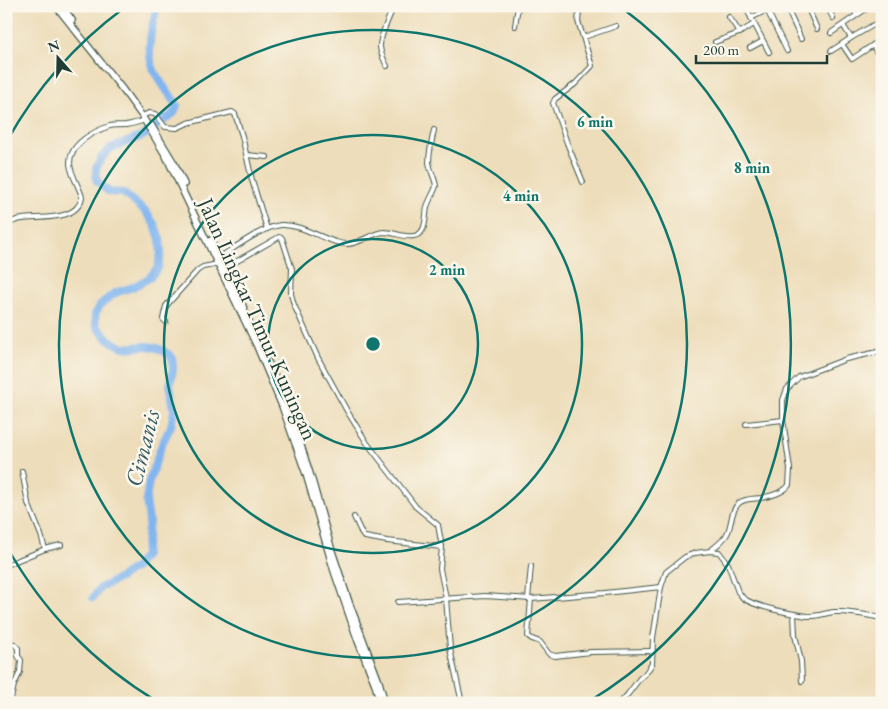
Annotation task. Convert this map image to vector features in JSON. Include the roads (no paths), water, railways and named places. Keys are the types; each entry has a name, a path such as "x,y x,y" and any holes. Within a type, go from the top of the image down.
{"main road":[{"name":"Jalan Lingkar Timur Kuningan","path":"56,6 157,136 219,260 282,406 306,474 334,571 375,684 380,703"},
{"path":"62,6 118,78 145,119"},
{"name":"Jalan Lingkar Timur Kuningan","path":"219,260 225,268 276,379 294,427 312,480 332,550 385,703"}],"street":[{"path":"387,66 380,46 394,6"},
{"path":"515,26 518,6"},
{"path":"577,6 578,21 592,66 575,84 555,99 553,103 583,182"},
{"path":"745,6 769,52"},
{"path":"751,18 775,6"},
{"path":"786,6 801,39"},
{"path":"807,6 817,29"},
{"path":"827,6 833,18"},
{"path":"852,6 857,15"},
{"path":"831,33 870,6"},
{"path":"767,10 787,51"},
{"path":"729,17 740,33"},
{"path":"831,51 882,20"},
{"path":"715,42 740,33 754,24"},
{"path":"843,25 851,38"},
{"path":"584,37 616,26"},
{"path":"842,44 852,59 882,40"},
{"path":"750,48 763,41"},
{"path":"873,45 880,60"},
{"path":"6,225 16,220 65,215 79,205 82,197 70,166 71,155 82,141 90,135 106,128 145,119 149,113 155,114 166,127 177,128 188,123 232,112 235,114 242,136 252,180 267,229"},
{"path":"166,322 163,319 166,306 198,270 219,260 267,229 282,225 293,227 308,231 325,239 346,244 385,232 406,236 421,233 427,207 436,186 429,160 434,130"},
{"path":"247,156 267,157"},
{"path":"225,268 279,237 282,238 292,269 290,294 294,305 318,358 347,412 372,451 416,507 438,525 442,547 440,569 446,598 450,649 462,703"},
{"path":"710,551 728,533 732,516 740,501 763,498 783,491 789,485 790,468 783,420 784,396 787,389 799,377 846,359 882,351"},
{"path":"746,424 783,420"},
{"path":"22,471 28,503 45,549"},
{"path":"354,517 365,537 442,547"},
{"path":"6,565 45,549 61,545"},
{"path":"620,703 652,664 653,638 661,586 666,572 685,557 695,553 719,552 728,564 738,592 745,599 764,606 810,617 844,612 882,618"},
{"path":"531,566 528,636 540,642 549,654 555,656 591,652 653,651"},
{"path":"398,602 485,596 529,599 661,586"},
{"path":"794,614 795,635 801,659 802,681"},
{"path":"6,642 14,644 18,648 18,656 21,660 19,674 14,685 10,703"}],"waterway":[{"name":"Cimanis","path":"93,598 100,588 136,567 145,555 149,521 146,500 149,481 162,444 171,426 174,411 170,385 173,369 172,357 163,350 152,346 129,348 116,344 107,338 96,326 95,314 101,304 115,293 133,287 149,278 158,268 161,253 160,239 155,225 146,212 123,193 109,192 97,181 96,169 101,158 111,148 143,136 174,113 177,105 156,75 150,58 151,35 157,6"}]}
